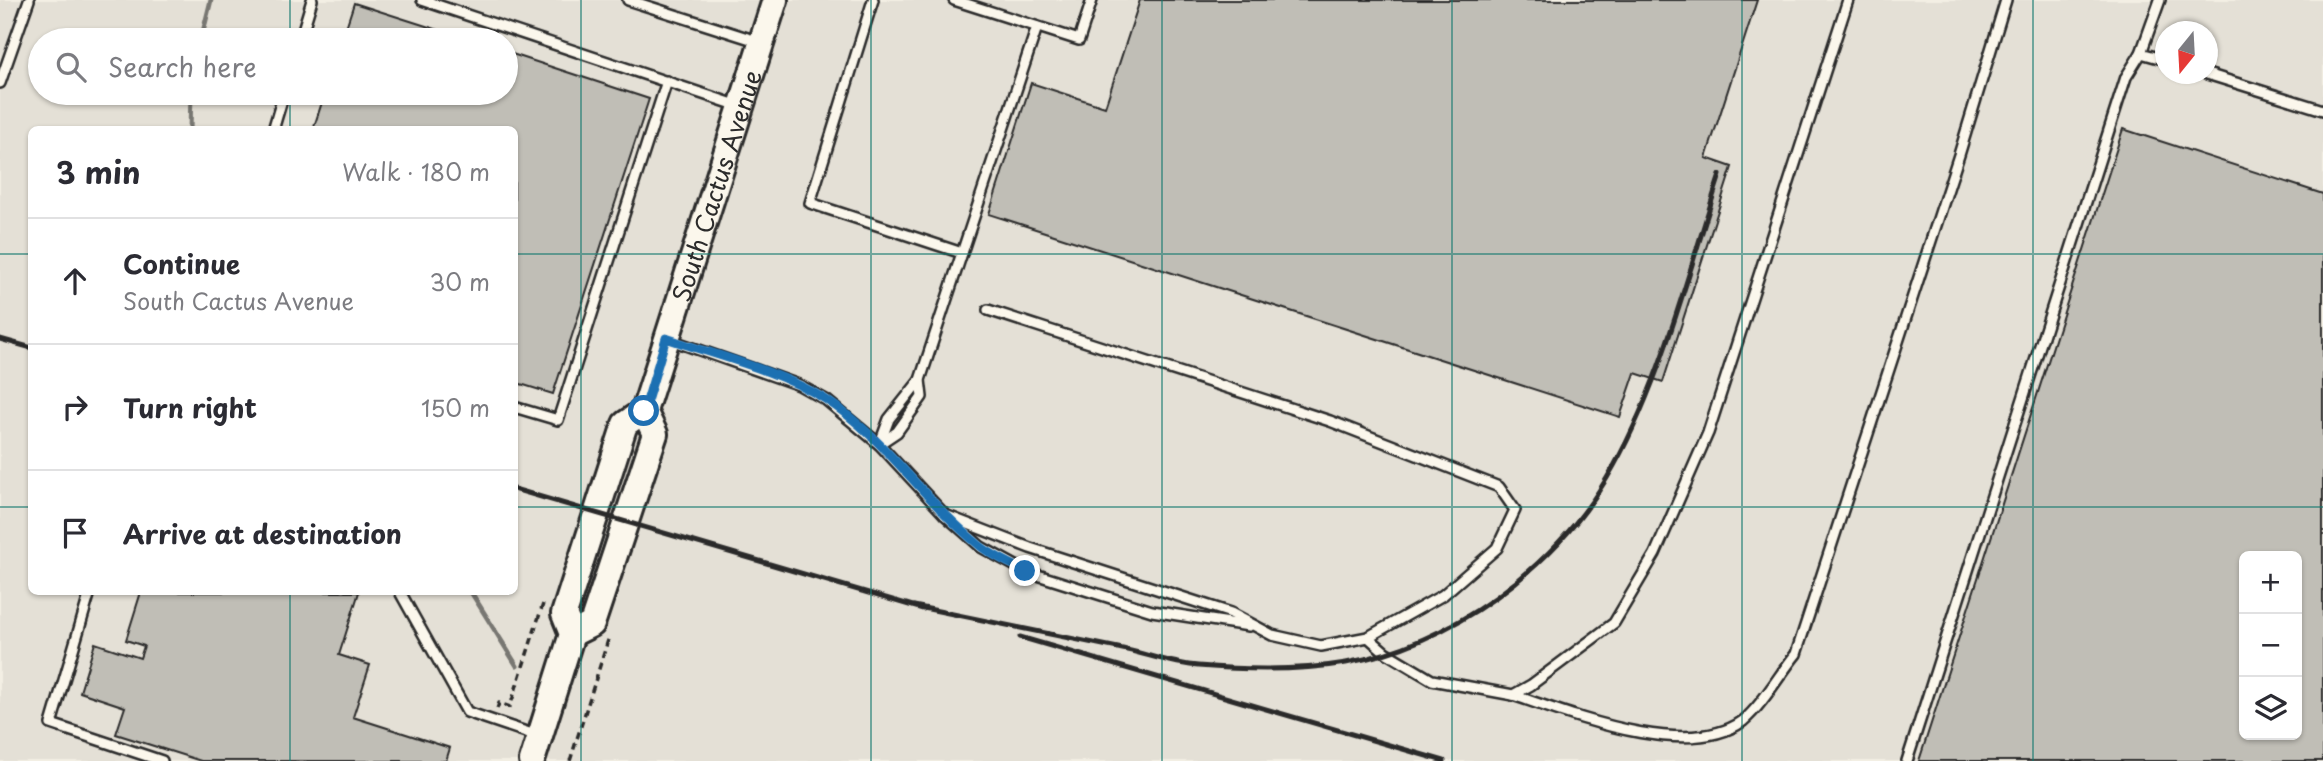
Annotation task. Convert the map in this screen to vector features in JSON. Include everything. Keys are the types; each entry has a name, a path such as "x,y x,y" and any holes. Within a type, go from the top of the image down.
{"main road":[{"name":"South Cactus Avenue","path":"532,761 572,634 564,614 625,424 644,411 775,0"}],"lane":[{"path":"0,83 29,0"},
{"path":"304,28 312,0"},
{"path":"422,0 507,28"},
{"path":"628,0 762,43"},
{"path":"873,0 810,203 962,253"},
{"path":"954,0 1079,40 1091,0"},
{"path":"1513,695 1531,685 1614,623 1655,554 1707,433 1848,0"},
{"path":"1368,637 1385,652 1432,680 1513,695 1615,731 1674,740 1713,739 1743,721 1796,654 1959,155 2006,0"},
{"path":"1907,761 2126,77 2141,53 2160,0"},
{"path":"879,444 889,419 920,380 1037,27"},
{"path":"518,32 741,107"},
{"path":"2141,53 2155,57"},
{"path":"2218,77 2323,110"},
{"path":"518,408 558,420 667,81"},
{"path":"274,126 280,105"},
{"path":"945,515 1030,548 1231,613 1272,635 1321,646 1368,637 1443,595 1497,548 1516,510 1499,487 1330,421 988,310"},
{"path":"666,338 799,385 827,400 879,444 945,515 981,547 1025,571 1152,611 1251,626"},
{"path":"879,444 897,432 918,405 922,397 920,380"},
{"path":"89,595 51,724 162,761"},
{"path":"402,595 467,712 540,736"}],"path":[{"path":"493,720 499,703 510,707 544,600"},
{"path":"569,761 612,630"}],"shaded area":[{"path":"0,0 2323,0 2323,761 0,761"}],"building":[{"path":"1140,0 1757,0 1706,158 1732,167 1663,382 1635,373 1620,417 989,214 1031,83 1105,107"},
{"path":"354,3 432,28 346,28"},
{"path":"518,56 649,99 553,394 518,383 518,126 314,126 321,105 518,105"},
{"path":"2123,129 2323,194 2323,761 1919,761"},
{"path":"140,595 358,595 339,655 370,665 353,717 450,748 446,761 201,761 116,734 125,707 80,692 95,643 140,658 144,646 126,640"}],"waterway":[{"path":"204,28 211,0"},
{"path":"190,126 191,105"},
{"path":"473,595 517,666"}],"railway":[{"path":"914,606 1178,663 1254,669 1291,669 1346,663 1423,639 1460,620 1496,598 1528,572 1558,543 1585,511 1607,478 1643,407 1658,369 1720,175"},
{"path":"0,339 28,347"},
{"path":"518,490 923,609"},
{"path":"1020,637 1444,761"}],"route":[{"path":"644,411 666,338 799,385 827,400 879,444 945,515 981,547 1025,571"}]}
